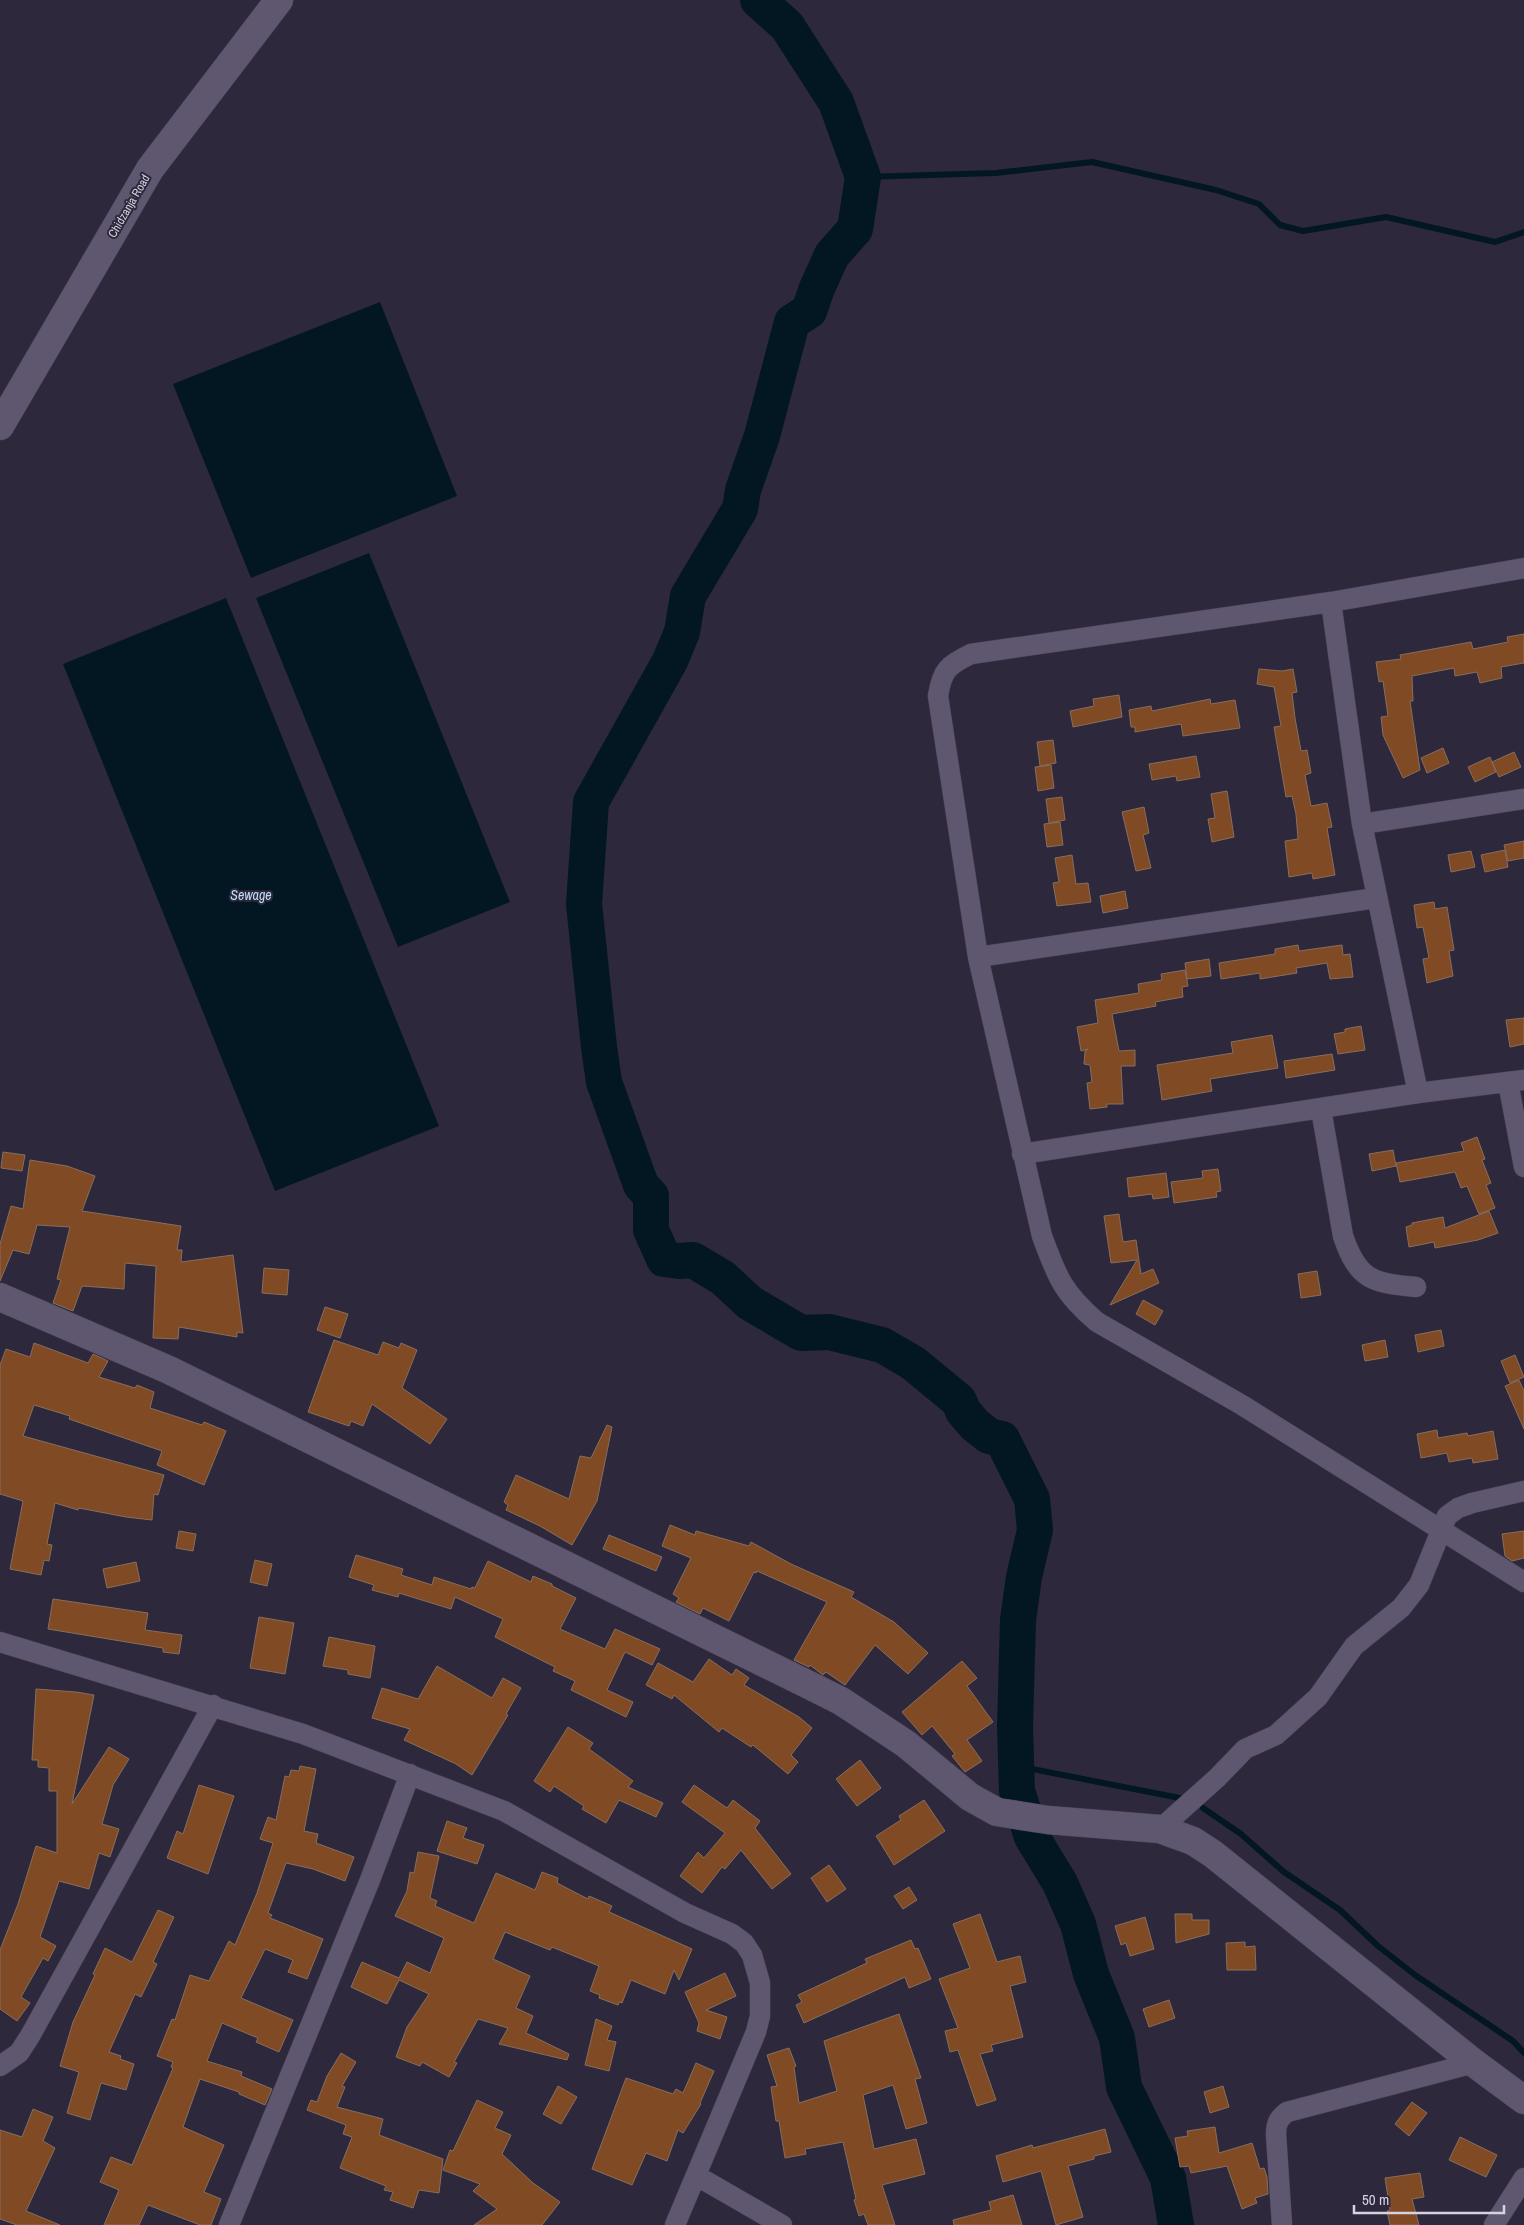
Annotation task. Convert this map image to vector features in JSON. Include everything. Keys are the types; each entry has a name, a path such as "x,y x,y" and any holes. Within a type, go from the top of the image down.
{"street":[{"name":"Chidzanja Road","path":"0,426 150,169 279,0"},
{"path":"1524,568 1331,602 971,654 952,663 941,677 938,696 978,957 1042,1236 1054,1270 1064,1288 1078,1306 1097,1322 1242,1405 1524,1582"},
{"path":"1331,602 1362,824 1418,1093"},
{"path":"1362,824 1524,799"},
{"path":"978,957 1376,898"},
{"path":"1022,1154 1418,1093 1516,1081 1524,1167"},
{"path":"1320,1109 1343,1236 1349,1253 1368,1277 1384,1284 1416,1287"},
{"path":"0,1297 169,1370 814,1688 840,1702 906,1744 970,1796 997,1812 1048,1820 1160,1829 1193,1841 1213,1854 1474,2063 1524,2100"},
{"path":"1160,1829 1217,1778 1245,1749 1276,1735 1318,1696 1354,1646 1401,1608 1420,1585 1447,1516 1458,1508 1524,1491"},
{"path":"0,1642 213,1705 303,1734 504,1811 685,1913 732,1934 752,1955 760,1983 760,2016 756,2032 675,2225"},
{"path":"0,2066 19,2053 30,2036 213,1705"},
{"path":"229,2225 370,1880 410,1774"},
{"path":"1282,2225 1276,2134 1276,2125 1280,2117 1287,2112 1474,2063"},
{"path":"697,2176 782,2225"},
{"path":"1494,2225 1524,2178"}],"water":[{"path":"380,302 457,496 251,578 173,384"},
{"path":"369,553 510,902 398,947 256,598"},
{"name":"Sewage","path":"226,598 439,1126 275,1191 63,664"}],"building":[{"path":"1524,634 1524,663 1501,667 1502,678 1480,683 1477,672 1455,676 1454,668 1412,676 1413,701 1410,701 1420,770 1403,778 1383,735 1381,717 1388,716 1383,681 1379,682 1376,662 1401,659 1400,655 1471,642 1473,649 1508,642 1507,637"},
{"path":"1259,669 1282,671 1293,669 1297,692 1292,693 1295,718 1301,751 1307,750 1311,773 1305,775 1311,806 1327,803 1332,827 1327,828 1335,875 1313,879 1312,873 1289,877 1285,841 1298,839 1296,814 1292,796 1286,797 1274,727 1281,726 1274,687 1257,684"},
{"path":"1119,695 1122,717 1073,727 1070,711 1094,706 1093,699"},
{"path":"1210,699 1211,704 1235,700 1240,728 1183,736 1181,724 1135,732 1135,727 1131,727 1129,710 1151,706 1152,711"},
{"path":"1053,740 1056,763 1040,766 1037,742"},
{"path":"1443,748 1449,763 1427,773 1421,758"},
{"path":"1514,752 1521,767 1499,777 1492,762"},
{"path":"1196,756 1200,777 1177,781 1176,776 1152,780 1149,764"},
{"path":"1490,757 1496,772 1475,782 1468,767"},
{"path":"1051,765 1054,788 1038,791 1035,767"},
{"path":"1227,791 1234,837 1212,842 1208,819 1215,818 1211,794"},
{"path":"1062,797 1065,820 1049,823 1046,799"},
{"path":"1144,807 1149,833 1143,835 1151,868 1136,871 1122,812"},
{"path":"1060,822 1063,845 1047,847 1044,824"},
{"path":"1524,841 1524,858 1508,861 1504,845"},
{"path":"1505,850 1508,867 1485,872 1481,855"},
{"path":"1471,851 1475,867 1451,872 1448,855"},
{"path":"1072,855 1076,884 1088,883 1091,902 1057,906 1053,883 1059,882 1055,858"},
{"path":"1125,891 1128,908 1103,913 1100,896"},
{"path":"1434,902 1435,909 1447,907 1454,950 1449,951 1453,976 1427,983 1423,959 1429,958 1423,927 1417,928 1414,905"},
{"path":"1298,945 1299,951 1342,945 1343,955 1350,954 1353,977 1330,979 1327,963 1296,968 1297,973 1260,979 1260,973 1221,979 1219,963 1275,954 1275,949"},
{"path":"1209,959 1211,976 1187,979 1185,963"},
{"path":"1185,970 1188,986 1182,987 1183,997 1155,1002 1156,1006 1112,1014 1119,1051 1135,1050 1135,1066 1121,1066 1123,1104 1107,1104 1107,1107 1090,1109 1087,1083 1092,1082 1090,1065 1084,1064 1085,1051 1088,1049 1081,1051 1077,1027 1098,1023 1095,1000 1139,993 1138,984 1162,980 1161,974"},
{"path":"1524,1018 1524,1044 1510,1047 1506,1020"},
{"path":"1361,1026 1365,1050 1338,1054 1334,1034 1345,1032 1345,1029"},
{"path":"1272,1035 1278,1068 1210,1079 1212,1091 1162,1100 1157,1065 1233,1053 1231,1042"},
{"path":"1332,1054 1335,1070 1286,1078 1284,1061"},
{"path":"1477,1137 1485,1159 1482,1160 1491,1183 1486,1185 1495,1208 1479,1214 1467,1186 1461,1188 1455,1172 1400,1182 1396,1163 1464,1151 1461,1143"},
{"path":"1393,1150 1396,1166 1372,1171 1369,1154"},
{"path":"3,1152 25,1155 22,1171 1,1168"},
{"path":"30,1160 67,1166 95,1176 82,1211 181,1226 177,1250 182,1250 181,1262 233,1255 243,1333 237,1332 237,1337 179,1327 178,1339 153,1338 156,1266 125,1263 124,1289 82,1286 73,1311 53,1303 61,1280 57,1279 70,1227 37,1225 29,1254 13,1250 0,1281 0,1244 11,1206 23,1209"},
{"path":"1218,1169 1221,1191 1216,1192 1217,1197 1174,1203 1171,1182 1203,1178 1202,1171"},
{"path":"1166,1173 1169,1197 1153,1199 1152,1194 1129,1197 1127,1178"},
{"path":"1489,1211 1498,1233 1478,1240 1435,1248 1434,1242 1409,1247 1406,1227 1412,1225 1412,1223 1443,1217 1445,1228"},
{"path":"1119,1214 1123,1242 1136,1240 1141,1274 1153,1269 1159,1283 1110,1305 1137,1260 1111,1263 1104,1216"},
{"path":"264,1268 289,1270 287,1295 262,1293"},
{"path":"1317,1271 1321,1295 1301,1298 1298,1274"},
{"path":"1143,1300 1163,1311 1155,1325 1136,1314"},
{"path":"325,1307 348,1314 340,1338 317,1330"},
{"path":"1441,1330 1444,1346 1418,1352 1415,1335"},
{"path":"334,1340 378,1355 383,1342 399,1348 401,1343 417,1350 402,1388 447,1419 430,1444 372,1404 363,1426 351,1421 349,1426 308,1412"},
{"path":"1385,1340 1388,1357 1365,1361 1362,1345"},
{"path":"34,1343 88,1363 93,1354 108,1361 99,1377 135,1388 137,1385 154,1392 150,1408 202,1425 204,1422 226,1431 204,1485 157,1465 162,1451 69,1419 70,1416 34,1405 23,1436 164,1475 158,1495 154,1494 152,1520 79,1508 78,1510 55,1503 47,1544 52,1545 49,1561 44,1560 41,1575 10,1569 23,1501 0,1494 0,1365 6,1349 30,1357"},
{"path":"1515,1355 1524,1377 1510,1383 1501,1361"},
{"path":"1519,1380 1524,1391 1524,1429 1505,1386"},
{"path":"607,1425 612,1427 597,1501 572,1545 540,1526 506,1510 508,1505 504,1502 516,1475 569,1499 580,1456 591,1458"},
{"path":"1437,1430 1438,1438 1467,1433 1468,1436 1493,1431 1498,1459 1473,1463 1472,1458 1449,1462 1447,1453 1421,1458 1417,1434"},
{"path":"670,1525 695,1535 696,1531 749,1546 751,1542 791,1564 854,1592 851,1597 894,1622 928,1653 908,1674 875,1645 845,1685 826,1672 823,1675 810,1665 809,1667 794,1660 827,1602 757,1571 756,1573 754,1572 729,1621 703,1608 700,1614 676,1602 679,1598 673,1594 691,1558 662,1546"},
{"path":"179,1531 196,1534 193,1551 176,1548"},
{"path":"1524,1531 1524,1558 1512,1561 1505,1556 1502,1534"},
{"path":"609,1535 662,1557 656,1571 603,1549"},
{"path":"356,1555 403,1569 401,1575 432,1585 434,1577 471,1589 472,1587 475,1588 488,1561 531,1582 533,1576 552,1584 552,1586 576,1598 560,1629 605,1649 615,1629 660,1649 652,1665 625,1652 607,1690 633,1702 626,1717 571,1690 575,1681 553,1671 555,1667 495,1637 503,1619 455,1597 451,1609 399,1593 398,1597 372,1590 374,1585 349,1577"},
{"path":"255,1560 272,1564 267,1586 250,1582"},
{"path":"136,1562 140,1581 107,1588 103,1569"},
{"path":"53,1599 148,1613 145,1630 182,1635 179,1654 163,1652 163,1648 48,1629"},
{"path":"259,1617 294,1623 285,1674 250,1668"},
{"path":"329,1637 375,1646 370,1678 348,1674 348,1670 323,1666"},
{"path":"709,1659 732,1675 736,1669 749,1678 744,1685 799,1717 812,1728 791,1755 798,1762 788,1774 753,1745 751,1747 722,1728 719,1732 674,1695 672,1699 646,1685 658,1663 693,1682"},
{"path":"962,1661 977,1678 967,1686 993,1722 967,1740 982,1761 965,1772 952,1756 955,1754 932,1726 922,1735 902,1712"},
{"path":"437,1666 492,1698 503,1678 521,1688 506,1714 508,1715 472,1775 456,1764 404,1740 410,1729 372,1718 382,1688 418,1699"},
{"path":"36,1689 94,1695 72,1804 109,1747 129,1759 113,1785 102,1824 119,1829 110,1857 99,1853 89,1889 59,1881 40,1937 56,1946 48,1961 43,1958 21,1997 30,2003 17,2021 0,2009 0,1950 18,1904 36,1846 57,1853 57,1791 49,1791 49,1768 38,1767 38,1760 32,1760"},
{"path":"568,1727 593,1743 589,1749 633,1781 628,1787 663,1803 656,1817 619,1800 606,1823 582,1809 584,1806 554,1786 550,1792 534,1781"},
{"path":"860,1760 881,1788 857,1806 836,1779"},
{"path":"300,1766 316,1769 304,1831 318,1834 316,1843 354,1857 345,1881 313,1869 286,1863 268,1913 272,1915 270,1918 323,1939 307,1979 288,1972 293,1960 265,1949 241,1998 293,2020 279,2052 256,2042 258,2038 222,2023 207,2061 242,2072 241,2076 272,2089 265,2105 239,2094 239,2092 200,2079 183,2127 224,2145 204,2192 221,2199 211,2225 200,2225 148,2205 139,2225 104,2225 119,2190 100,2182 111,2157 132,2165 173,2068 171,2067 173,2062 157,2056 172,2019 175,2020 190,1975 209,1981 229,1941 235,1945 257,1893 273,1843 260,1839 268,1817 276,1820 285,1776 289,1777 291,1770 299,1771"},
{"path":"199,1785 234,1796 208,1874 167,1858 177,1831 183,1834"},
{"path":"694,1785 727,1808 733,1800 760,1821 755,1828 791,1874 772,1889 741,1850 725,1869 722,1867 702,1893 680,1876 698,1852 704,1858 725,1833 682,1802"},
{"path":"924,1800 945,1831 894,1865 876,1836 901,1820 899,1816"},
{"path":"447,1821 467,1828 463,1838 484,1845 477,1864 437,1851"},
{"path":"418,1852 439,1856 430,1898 437,1901 435,1906 474,1923 496,1873 535,1890 542,1872 558,1878 557,1883 588,1899 589,1896 612,1906 609,1912 692,1949 679,1980 674,1970 665,1994 631,1980 622,2003 619,2002 618,2005 599,1998 600,1995 590,1991 599,1966 552,1947 550,1950 505,1932 493,1959 530,1976 516,2008 533,2016 526,2033 569,2054 567,2060 499,2044 508,2028 478,2019 454,2062 457,2063 449,2077 422,2062 420,2066 396,2057 407,2027 429,1994 399,1980 387,2004 351,1987 362,1962 399,1978 407,1962 430,1973 444,1938 395,1916 407,1891 410,1872 414,1873"},
{"path":"829,1865 846,1889 827,1902 811,1878"},
{"path":"909,1887 917,1900 903,1909 894,1896"},
{"path":"158,1910 174,1917 153,1962 157,1964 141,1997 135,1994 109,2052 121,2056 120,2059 134,2064 126,2090 101,2083 90,2120 67,2113 79,2072 60,2066 73,2022 95,1975 93,1974 105,1948 132,1962"},
{"path":"980,1914 997,1962 1020,1956 1026,1982 1010,1986 1023,2037 991,2045 993,2051 980,2054 996,2100 977,2106 958,2050 950,2052 945,2031 958,2028 939,1979 970,1968 953,1924"},
{"path":"1175,1914 1192,1914 1192,1920 1209,1920 1209,1934 1176,1943"},
{"path":"1145,1917 1154,1949 1130,1956 1126,1943 1121,1945 1115,1926"},
{"path":"911,1940 915,1949 918,1948 931,1979 909,1988 905,1977 804,2023 796,2005 802,2002 798,1995 867,1963 865,1959"},
{"path":"1245,1942 1245,1947 1255,1946 1256,1970 1227,1970 1226,1943"},
{"path":"725,1973 736,1996 706,2010 727,2017 720,2039 697,2031 699,2023 685,1992"},
{"path":"1169,2000 1175,2018 1149,2027 1143,2009"},
{"path":"899,2014 921,2078 915,2079 927,2123 906,2129 893,2085 863,2095 874,2149 916,2139 925,2174 882,2185 895,2225 868,2225 864,2214 859,2216 854,2200 856,2199 843,2142 805,2149 806,2154 785,2158 779,2121 776,2121 771,2087 777,2086 767,2055 789,2048 796,2066 794,2067 799,2103 837,2091 824,2041"},
{"path":"596,2019 612,2026 607,2040 616,2042 609,2071 585,2065"},
{"path":"341,2053 356,2062 342,2086 345,2087 337,2107 383,2119 379,2135 443,2159 439,2193 419,2190 413,2208 390,2200 393,2192 384,2190 386,2186 340,2168 352,2137 343,2134 346,2125 307,2110 311,2100 317,2102 327,2076"},
{"path":"696,2063 714,2071 701,2104 683,2133 678,2130 667,2161 646,2153 632,2185 592,2169 626,2078 673,2094 676,2089 683,2093"},
{"path":"558,2086 577,2097 561,2124 543,2114"},
{"path":"1223,2086 1229,2107 1210,2113 1204,2092"},
{"path":"477,2100 503,2112 495,2128 511,2135 502,2154 533,2183 560,2202 542,2225 474,2225 497,2209 473,2191 480,2184 443,2170 450,2150 453,2151"},
{"path":"1412,2102 1427,2113 1409,2136 1395,2124"},
{"path":"33,2109 53,2117 43,2141 55,2148 26,2211 60,2225 17,2225 0,2219 0,2130 22,2137"},
{"path":"1215,2127 1219,2153 1252,2143 1260,2169 1264,2168 1267,2177 1268,2194 1255,2198 1257,2203 1242,2209 1227,2166 1191,2173 1189,2166 1180,2167 1175,2138 1188,2136 1187,2131"},
{"path":"1105,2129 1111,2152 1068,2166 1083,2217 1056,2225 1041,2171 1003,2182 996,2156 1032,2145 1033,2148"},
{"path":"1460,2137 1497,2155 1486,2177 1449,2160"},
{"path":"1420,2173 1424,2197 1412,2199 1419,2225 1390,2225 1387,2211 1390,2210 1385,2178"},
{"path":"1013,2195 1022,2225 954,2225 953,2220 991,2210 989,2202"}],"waterway":[{"path":"758,0 787,26 836,102 863,177 855,229 832,255 809,311 792,322 762,436 743,490 740,509 688,596 682,632 670,661 591,802 584,904 604,1082 641,1185 651,1196 651,1230 664,1259 693,1260 723,1278 750,1303 801,1333 829,1332 882,1345 913,1363 959,1401 963,1411 975,1425 989,1436 1002,1439 1032,1499 1035,1530 1024,1577 1018,1620 1015,1726 1017,1791 1032,1837 1060,1883 1078,1924 1091,1974 1117,2038 1124,2087 1168,2178 1176,2225"},
{"path":"863,177 996,173 1092,162 1216,190 1259,204 1280,225 1303,231 1386,217 1495,242 1524,232"},
{"path":"1017,1766 1185,1799"},
{"path":"1203,1808 1241,1834 1284,1872 1340,1910 1378,1946 1415,1975 1513,2041 1524,2053"}]}
